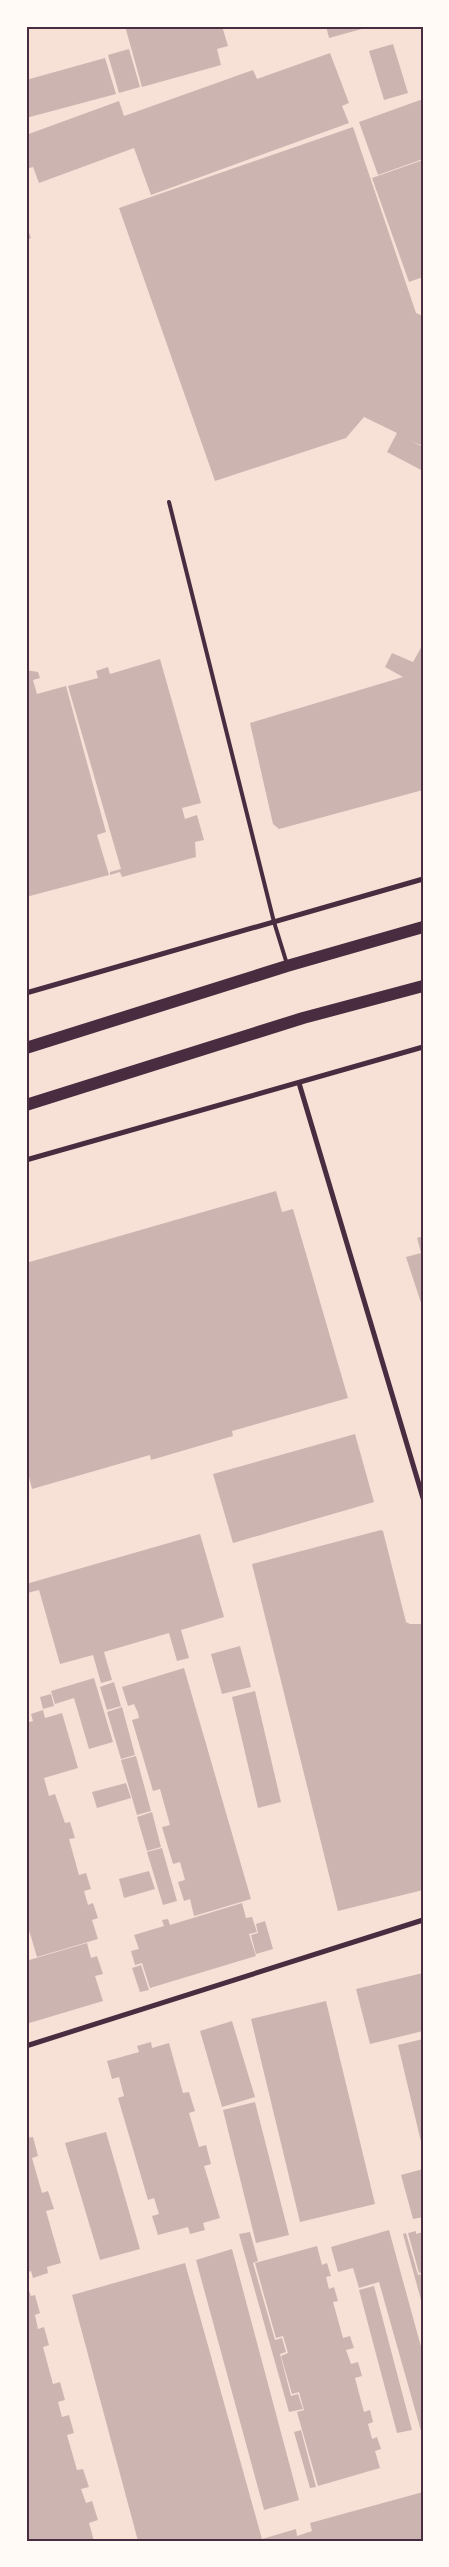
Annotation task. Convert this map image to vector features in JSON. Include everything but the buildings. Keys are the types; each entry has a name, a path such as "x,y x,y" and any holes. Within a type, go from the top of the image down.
{"main road":[{"path":"26,1048 287,966 423,927"},
{"path":"26,1105 303,1018 423,986"}],"street":[{"path":"26,993 423,879"},
{"path":"26,1160 423,1047"},
{"path":"299,1083 423,1498"},
{"path":"26,2046 423,1920"}],"lane":[{"path":"169,502 274,922 287,966"}]}
